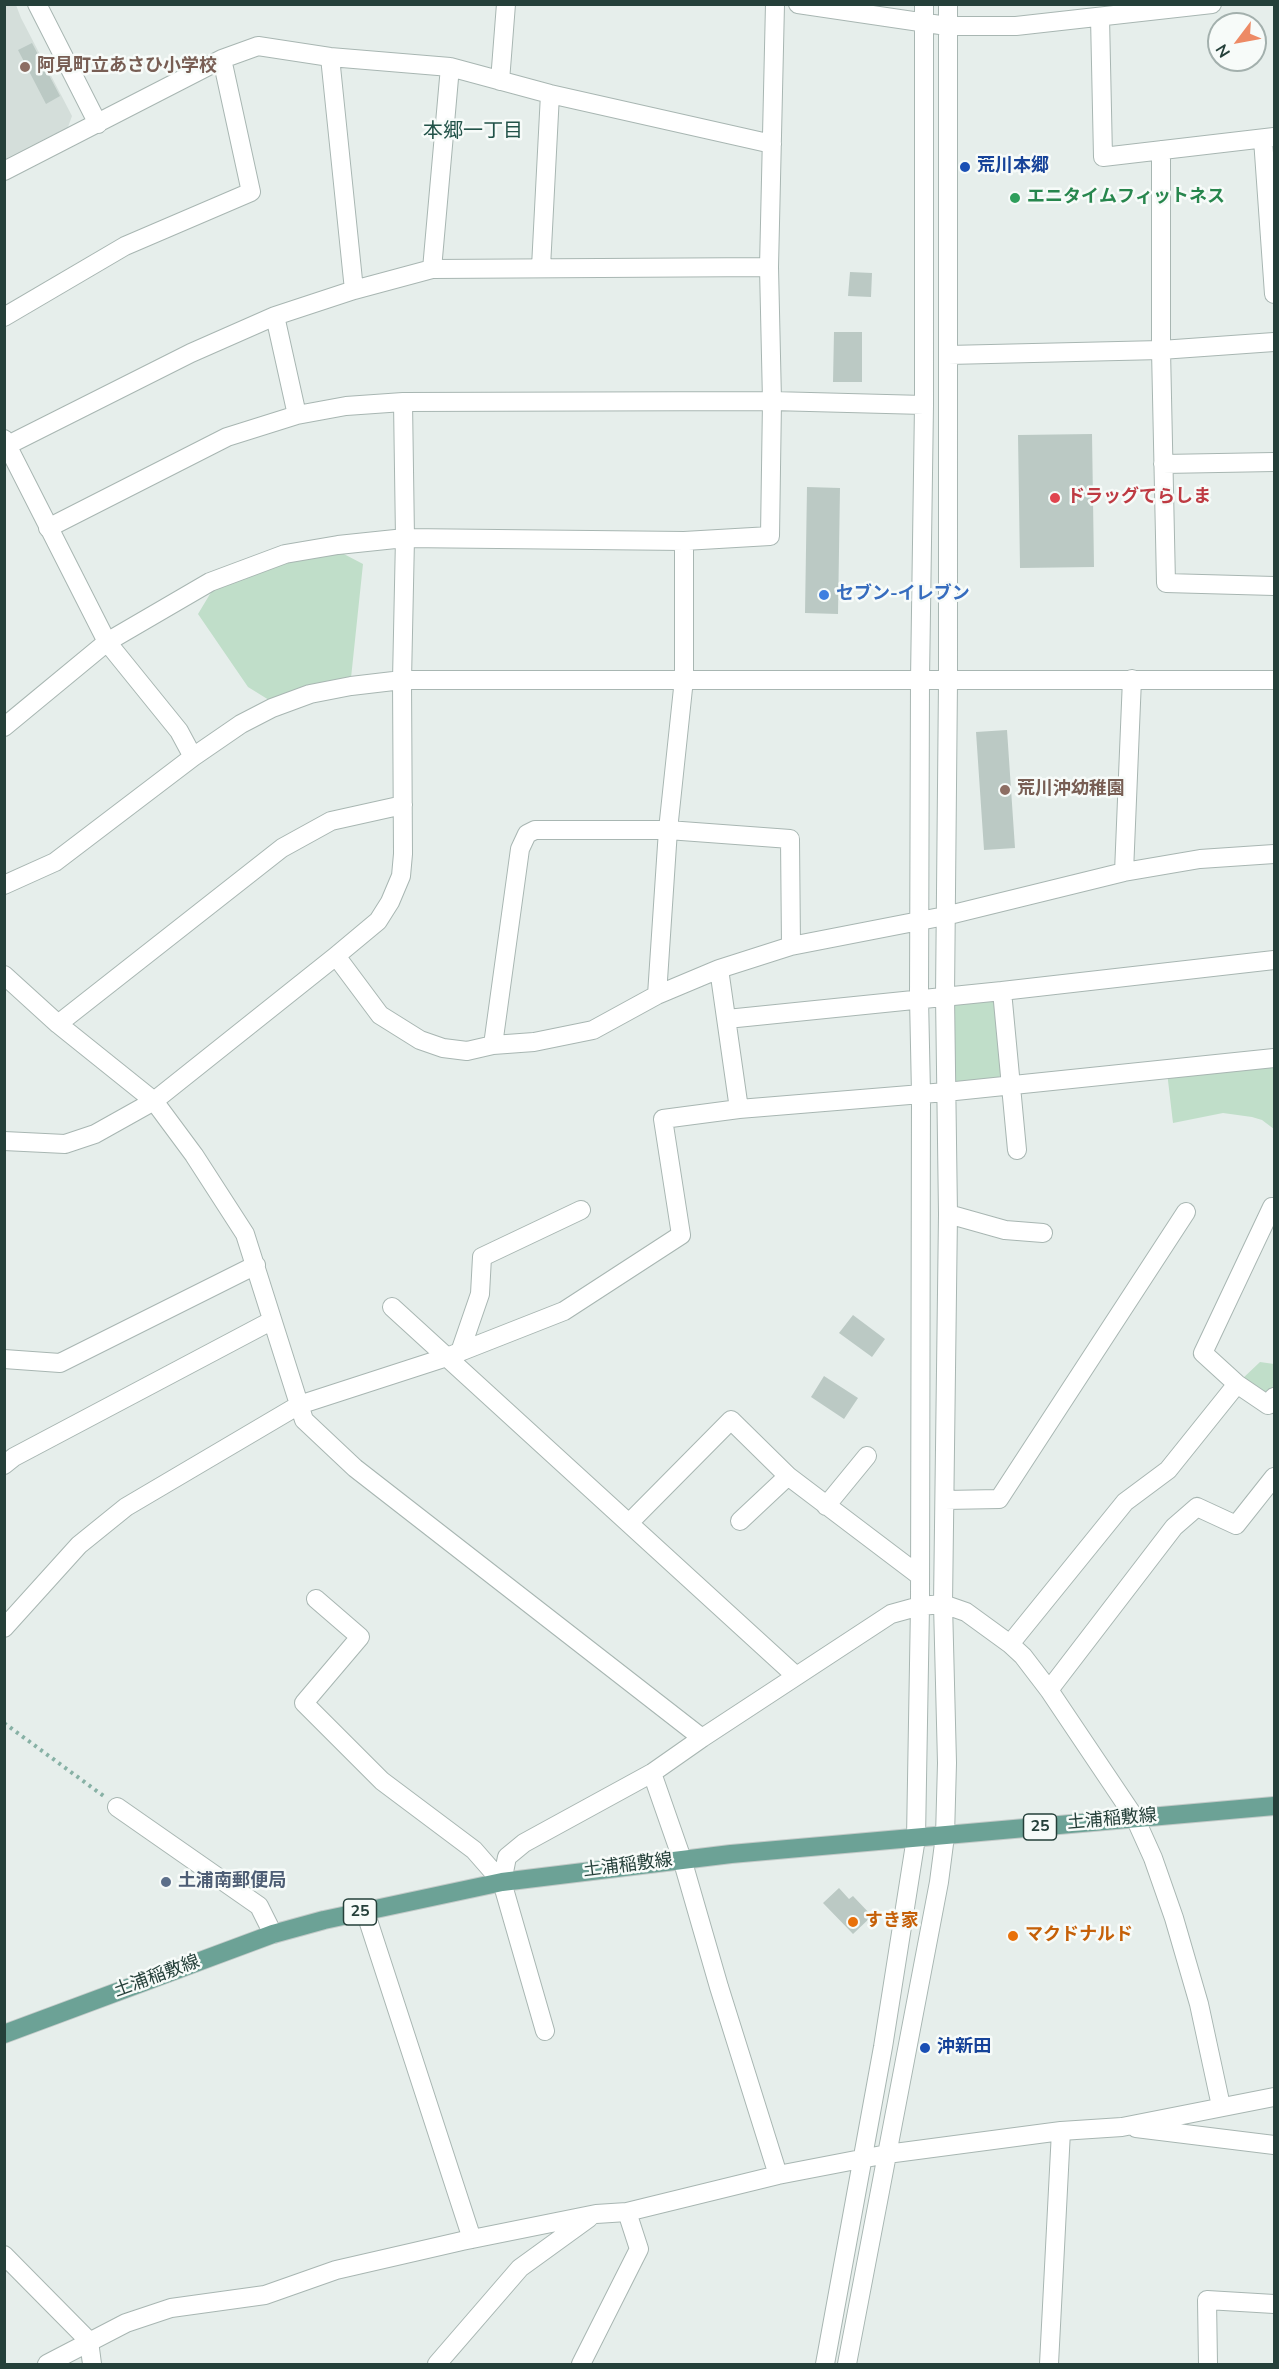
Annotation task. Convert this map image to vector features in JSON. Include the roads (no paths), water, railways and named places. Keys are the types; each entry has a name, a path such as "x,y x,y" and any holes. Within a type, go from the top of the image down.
{"main road":[{"name":"土浦稲敷線","path":"4,2034 273,1934 365,1911 502,1882 682,1859 1275,1806"}],"street":[{"path":"38,4 98,124"},
{"path":"500,81 506,4"},
{"path":"5,725 107,642 210,582 285,554 338,545 405,538 684,541 770,536 772,401 769,267 775,4"},
{"path":"798,4 924,14 947,26 1016,26 1212,4"},
{"path":"847,2364 939,1882 945,1836 947,1763 943,1604 948,1214 945,916 948,681 948,4"},
{"path":"825,2364 883,2047 916,1838 920,1606 919,922 924,405 924,14"},
{"path":"1100,17 1103,157 1269,138 1275,294"},
{"path":"4,171 222,59 258,46 330,57 450,67 550,94 772,144"},
{"path":"330,57 354,290"},
{"path":"4,317 125,246 251,192 222,59"},
{"path":"432,269 450,67"},
{"path":"541,267 550,94"},
{"path":"1161,150 1161,350 1166,583 1275,586"},
{"path":"193,757 179,731 107,642 6,442 191,353 275,316 354,290 432,269 769,267"},
{"path":"275,316 297,415"},
{"path":"948,356 1161,350 1275,342"},
{"path":"48,528 227,437 297,415 346,406 402,402 772,401 924,405"},
{"path":"4,1141 65,1144 96,1134 154,1101 378,921 390,902 401,876 404,805 402,680 405,538 402,402"},
{"path":"1163,464 1275,462"},
{"path":"657,995 669,830 684,679 684,541"},
{"path":"4,885 55,862 193,757 241,724 272,708 320,692 351,686 402,680 1275,680"},
{"path":"1124,872 1132,680"},
{"path":"58,1024 282,848 331,821 404,805"},
{"path":"493,1045 520,849 527,834 535,830 669,830 790,839 791,946"},
{"path":"336,956 380,1015 420,1040 443,1048 467,1050 493,1045 534,1042 593,1029 657,995 719,969 791,946 919,922 1124,872 1200,859 1275,854"},
{"path":"727,1019 1275,960"},
{"path":"719,969 739,1109"},
{"path":"4,975 58,1024 154,1101 194,1155 245,1234 304,1420 355,1468 702,1738"},
{"path":"1002,991 1017,1150"},
{"path":"4,1628 79,1545 126,1507 299,1405 453,1355 564,1311 681,1235 663,1119 739,1109 946,1092 1275,1058"},
{"path":"1275,1207 1272,1207 1203,1353 1237,1384 1268,1405 1275,1397"},
{"path":"453,1355 480,1294 482,1257 581,1210"},
{"path":"945,1500 999,1499 1186,1212"},
{"path":"948,1214 1005,1230 1043,1233"},
{"path":"4,1359 60,1363 256,1265"},
{"path":"392,1307 453,1355 629,1523 796,1676"},
{"path":"4,1465 14,1457 271,1321"},
{"path":"1011,1644 1125,1502 1168,1470 1237,1384"},
{"path":"629,1523 732,1420 788,1476 920,1576"},
{"path":"826,1506 867,1456"},
{"path":"740,1521 788,1476"},
{"path":"1049,1690 1174,1527 1197,1507 1236,1525 1275,1477"},
{"path":"316,1599 360,1637 304,1703 382,1781 474,1850 502,1882 545,2031"},
{"path":"502,1882 507,1857 524,1843 652,1773 891,1614 920,1606 943,1604 966,1612 1011,1644 1023,1656 1049,1690 1134,1818 1153,1858 1174,1918 1199,2004 1221,2106"},
{"path":"652,1773 682,1859 719,1987 778,2175"},
{"path":"117,1807 259,1906 273,1934"},
{"path":"365,1911 472,2239"},
{"path":"47,2364 126,2323 171,2308 265,2295 336,2270 472,2239 596,2214 627,2212 778,2175 861,2161 887,2154 1061,2131 1122,2127 1275,2097"},
{"path":"1122,2127 1275,2145"},
{"path":"1049,2364 1061,2131"},
{"path":"581,2364 639,2249 627,2212"},
{"path":"437,2364 520,2268 596,2214"},
{"path":"4,2255 88,2341 92,2364"},
{"path":"1208,2364 1206,2300 1275,2304"}],"place":[{"name":"阿見町立あさひ小学校","path":"25,67"},
{"name":"荒川本郷","path":"965,167"},
{"name":"エニタイムフィットネス","path":"1015,198"},
{"name":"ドラッグてらしま","path":"1055,498"},
{"name":"セブン-イレブン","path":"824,595"},
{"name":"荒川沖幼稚園","path":"1005,790"},
{"name":"土浦南郵便局","path":"166,1882"},
{"name":"すき家","path":"853,1922"},
{"name":"マクドナルド","path":"1013,1936"},
{"name":"沖新田","path":"925,2048"}],"district":[{"name":"本郷一丁目","path":"473,132"}]}
